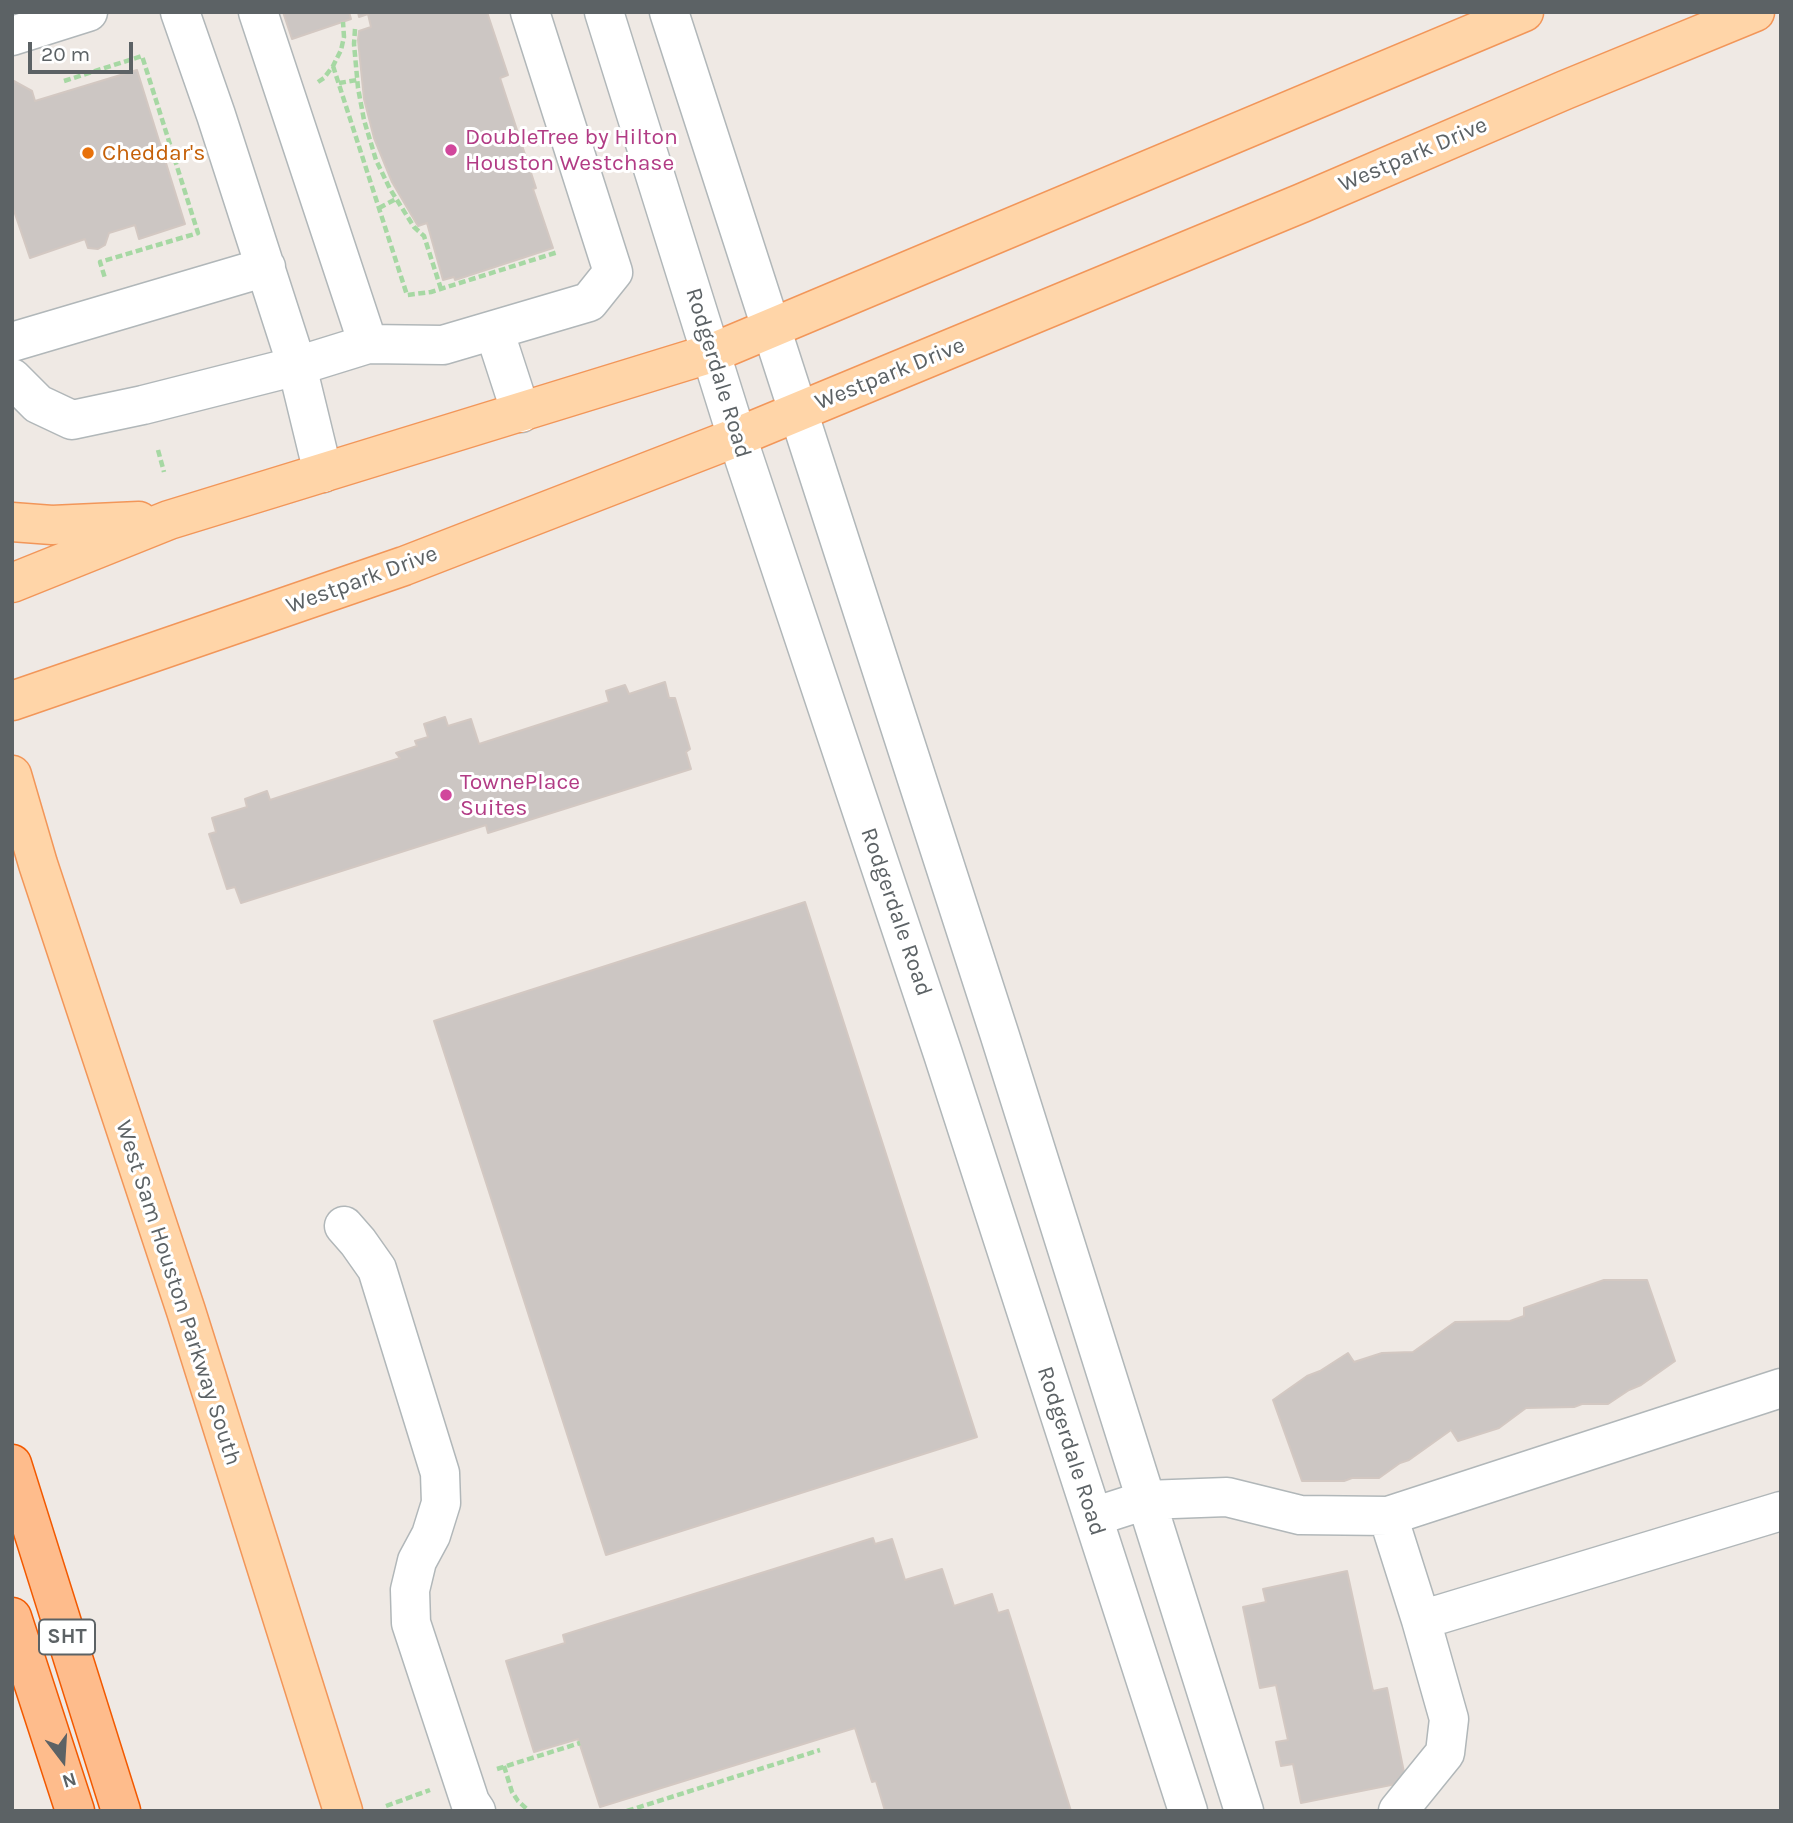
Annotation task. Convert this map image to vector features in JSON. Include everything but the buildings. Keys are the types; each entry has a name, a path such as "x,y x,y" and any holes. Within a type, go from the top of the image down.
{"highway":[{"name":"SHT","path":"12,1464 121,1811"},
{"path":"12,1617 75,1811"}],"main road":[{"path":"12,583 169,520 712,353 1524,12"},
{"name":"Westpark Drive","path":"12,701 404,566 737,437 1289,209 1565,90 1755,12"},
{"path":"12,522 52,525 169,520"},
{"name":"West Sam Houston Parkway South","path":"12,775 25,853 186,1311 343,1811"}],"street":[{"path":"12,36 88,12"},
{"path":"180,12 297,366 323,474"},
{"path":"258,12 368,344"},
{"path":"12,378 38,404 72,419 143,405 297,366 368,344 443,345 589,302 613,272 530,12"},
{"name":"Rodgerdale Road","path":"604,12 737,437 943,1054 1188,1811"},
{"path":"669,12 1000,1036 1244,1811"},
{"path":"12,342 266,267"},
{"path":"495,330 522,413"},
{"path":"943,1054 1000,1036"},
{"path":"344,1226 377,1269 440,1473 441,1503 432,1535 417,1561 410,1590 411,1623 476,1811"},
{"path":"1093,1517 1146,1500 1227,1497 1300,1515 1388,1516 1781,1388"},
{"path":"1420,1620 1781,1511"},
{"path":"1388,1516 1449,1719 1444,1754 1398,1811"}],"path":[{"path":"286,97 324,78 341,50 343,22"},
{"path":"355,29 357,80 364,120 376,160 396,199 414,227 424,236 441,289"},
{"path":"64,81 142,56 198,233 100,261 106,280"},
{"path":"333,66 407,295 431,292 558,252"},
{"path":"339,83 357,80"},
{"path":"350,122 364,120"},
{"path":"379,208 396,199"},
{"path":"158,450 164,472"},
{"path":"494,1770 580,1743"},
{"path":"627,1811 820,1749"},
{"path":"504,1766 512,1792 529,1811"},
{"path":"386,1806 432,1790"}],"place":[{"name":"DoubleTree by Hilton Houston Westchase","path":"451,150"},
{"name":"Cheddar's","path":"88,153"},
{"name":"TownePlace Suites","path":"446,795"}]}
